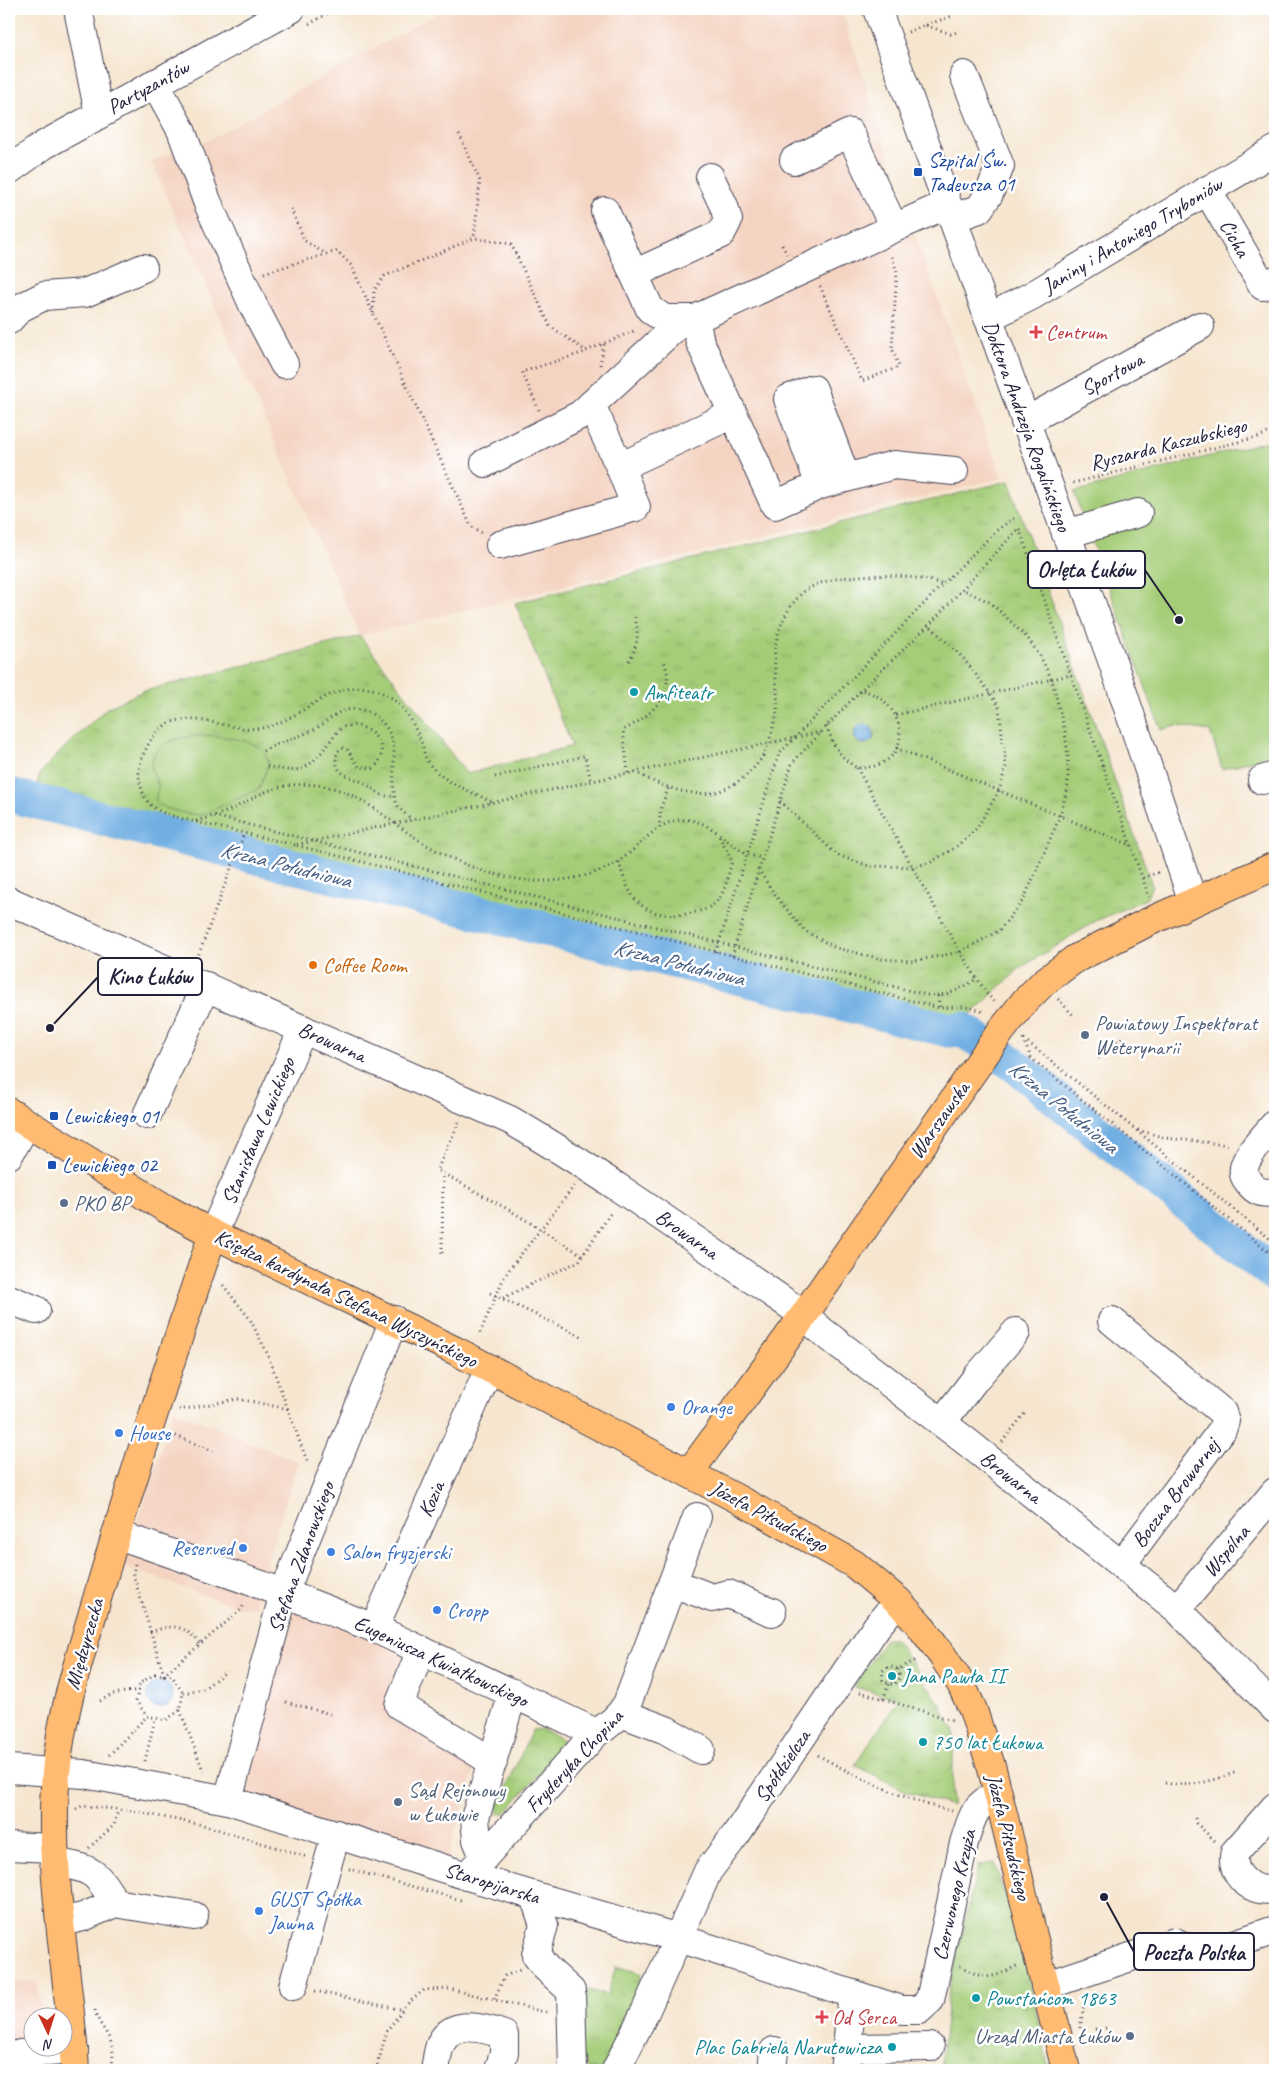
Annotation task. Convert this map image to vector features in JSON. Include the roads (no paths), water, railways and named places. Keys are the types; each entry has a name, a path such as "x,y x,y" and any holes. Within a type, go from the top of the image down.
{"main road":[{"name":"Warszawska","path":"689,1473 804,1315 979,1062 1002,1021 1060,969 1094,948 1275,866"},
{"name":"Księdza kardynała Stefana Wyszyńskiego","path":"18,1118 147,1198 205,1229 394,1320 689,1473"},
{"name":"Międzyrzecka","path":"75,2060 53,1855 56,1771 70,1698 205,1229"},
{"name":"Józefa Piłsudskiego","path":"689,1473 835,1552 877,1582 898,1600 930,1638 961,1684 979,1724 1066,2070"}],"street":[{"path":"78,9 99,114"},
{"name":"Partyzantów","path":"11,162 290,9"},
{"name":"Doktora Andrzeja Rogalińskiego","path":"877,9 1024,422 1114,666 1193,902"},
{"path":"485,463 580,415 681,319 893,241 950,211 979,209 989,194 1000,166 964,75"},
{"path":"155,83 181,130 207,200 242,280 284,364"},
{"path":"794,160 850,134 893,241"},
{"name":"Janiny i Antoniego Tryboniów","path":"988,318 1033,294 1275,150"},
{"path":"634,274 721,234 728,220 724,206 710,177"},
{"name":"Cicha","path":"1207,190 1269,283"},
{"path":"605,211 650,309 681,319 700,342 775,505 833,482 894,465 954,471"},
{"path":"9,320 20,308 44,296 85,293 143,268"},
{"name":"Sportowa","path":"1024,422 1200,326"},
{"path":"500,545 636,507 620,467 591,405"},
{"path":"620,467 733,414"},
{"path":"1066,534 1138,513"},
{"name":"Browarna","path":"9,901 201,974 294,1025 510,1120 556,1146 633,1196 804,1315 942,1422 1122,1564 1177,1610 1274,1706"},
{"path":"147,1115 201,974"},
{"name":"Stanisława Lewickiego","path":"205,1229 294,1025"},
{"path":"9,1154 18,1118"},
{"path":"1275,1124 1244,1166 1244,1175 1253,1188 1260,1193 1275,1192"},
{"path":"9,1300 36,1310"},
{"name":"Stefana Zdanowskiego","path":"228,1800 284,1592 394,1320"},
{"name":"Boczna Browarnej","path":"1112,1321 1222,1412 1225,1421 1222,1430 1122,1564"},
{"path":"942,1422 976,1378 1016,1332"},
{"name":"Kozia","path":"374,1628 489,1369"},
{"name":"Wspólna","path":"1177,1610 1275,1492"},
{"name":"Fryderyka Chopina","path":"472,1878 596,1733 611,1724 627,1704 697,1517"},
{"name":"Eugeniusza Kwiatkowskiego","path":"116,1534 284,1592 374,1628 596,1733"},
{"path":"673,1583 712,1598 728,1594 772,1612"},
{"name":"Spółdzielcza","path":"616,2070 645,2012 708,1871 737,1833 877,1626 898,1600"},
{"path":"421,1650 399,1705 493,1762"},
{"path":"472,1878 478,1840 475,1818 513,1693"},
{"path":"621,1713 666,1730 701,1750"},
{"name":"Staropijarska","path":"9,1769 84,1774 228,1800 472,1878 678,1938 902,2010 918,2010 924,2007"},
{"name":"Czerwonego Krzyża","path":"924,2007 930,2000 964,1843 971,1821 977,1809 986,1798 998,1794"},
{"path":"1275,1807 1235,1852 1232,1862 1238,1875 1254,1888 1266,1891 1275,1888"},
{"path":"293,1986 336,1834"},
{"path":"9,1846 53,1855 87,1869 103,1883 115,1903"},
{"path":"534,1896 544,1924 536,1954 546,1968 571,1991 573,2070"},
{"path":"60,1922 82,1917 115,1903 194,1916"},
{"path":"1045,1986 1175,1942 1202,1955 1272,1932"},
{"path":"853,1994 845,2059 930,2047"},
{"path":"428,2063 449,2034 466,2027 486,2028 504,2036 504,2052 499,2070"},
{"path":"19,2070 20,2054 75,2060"}],"water":[{"path":"864,724 871,727 874,734 871,741 864,744 857,741 854,734 857,727"},
{"path":"160,1682 169,1686 173,1695 169,1704 160,1708 151,1704 147,1695 151,1686"}],"waterway":[{"name":"Krzna Południowa","path":"9,795 949,1030 962,1029 1012,1063 1275,1275"}],"place":[{"name":"Szpital Św. Tadeusza 01","path":"918,172"},
{"name":"Centrum","path":"1036,332"},
{"name":"Orlęta Łuków","path":"1179,620"},
{"name":"Amfiteatr","path":"634,692"},
{"name":"Coffee Room","path":"313,965"},
{"name":"Kino Łuków","path":"50,1028"},
{"name":"Powiatowy Inspektorat Weterynarii","path":"1085,1035"},
{"name":"Lewickiego 01","path":"54,1116"},
{"name":"Lewickiego 02","path":"52,1165"},
{"name":"PKO BP","path":"64,1203"},
{"name":"Orange","path":"671,1407"},
{"name":"House","path":"119,1433"},
{"name":"Reserved","path":"243,1548"},
{"name":"Salon fryzjerski","path":"331,1552"},
{"name":"Cropp","path":"437,1610"},
{"name":"Jana Pawła II","path":"892,1676"},
{"name":"750 lat Łukowa","path":"923,1742"},
{"name":"Sąd Rejonowy w Łukowie","path":"398,1802"},
{"name":"Poczta Polska","path":"1104,1897"},
{"name":"GUST Spółka Jawna","path":"259,1911"},
{"name":"Powstańcom 1863","path":"976,1998"},
{"name":"Od Serca","path":"822,2017"},
{"name":"Urząd Miasta Łuków","path":"1130,2036"},
{"name":"Plac Gabriela Narutowicza","path":"892,2047"}]}
